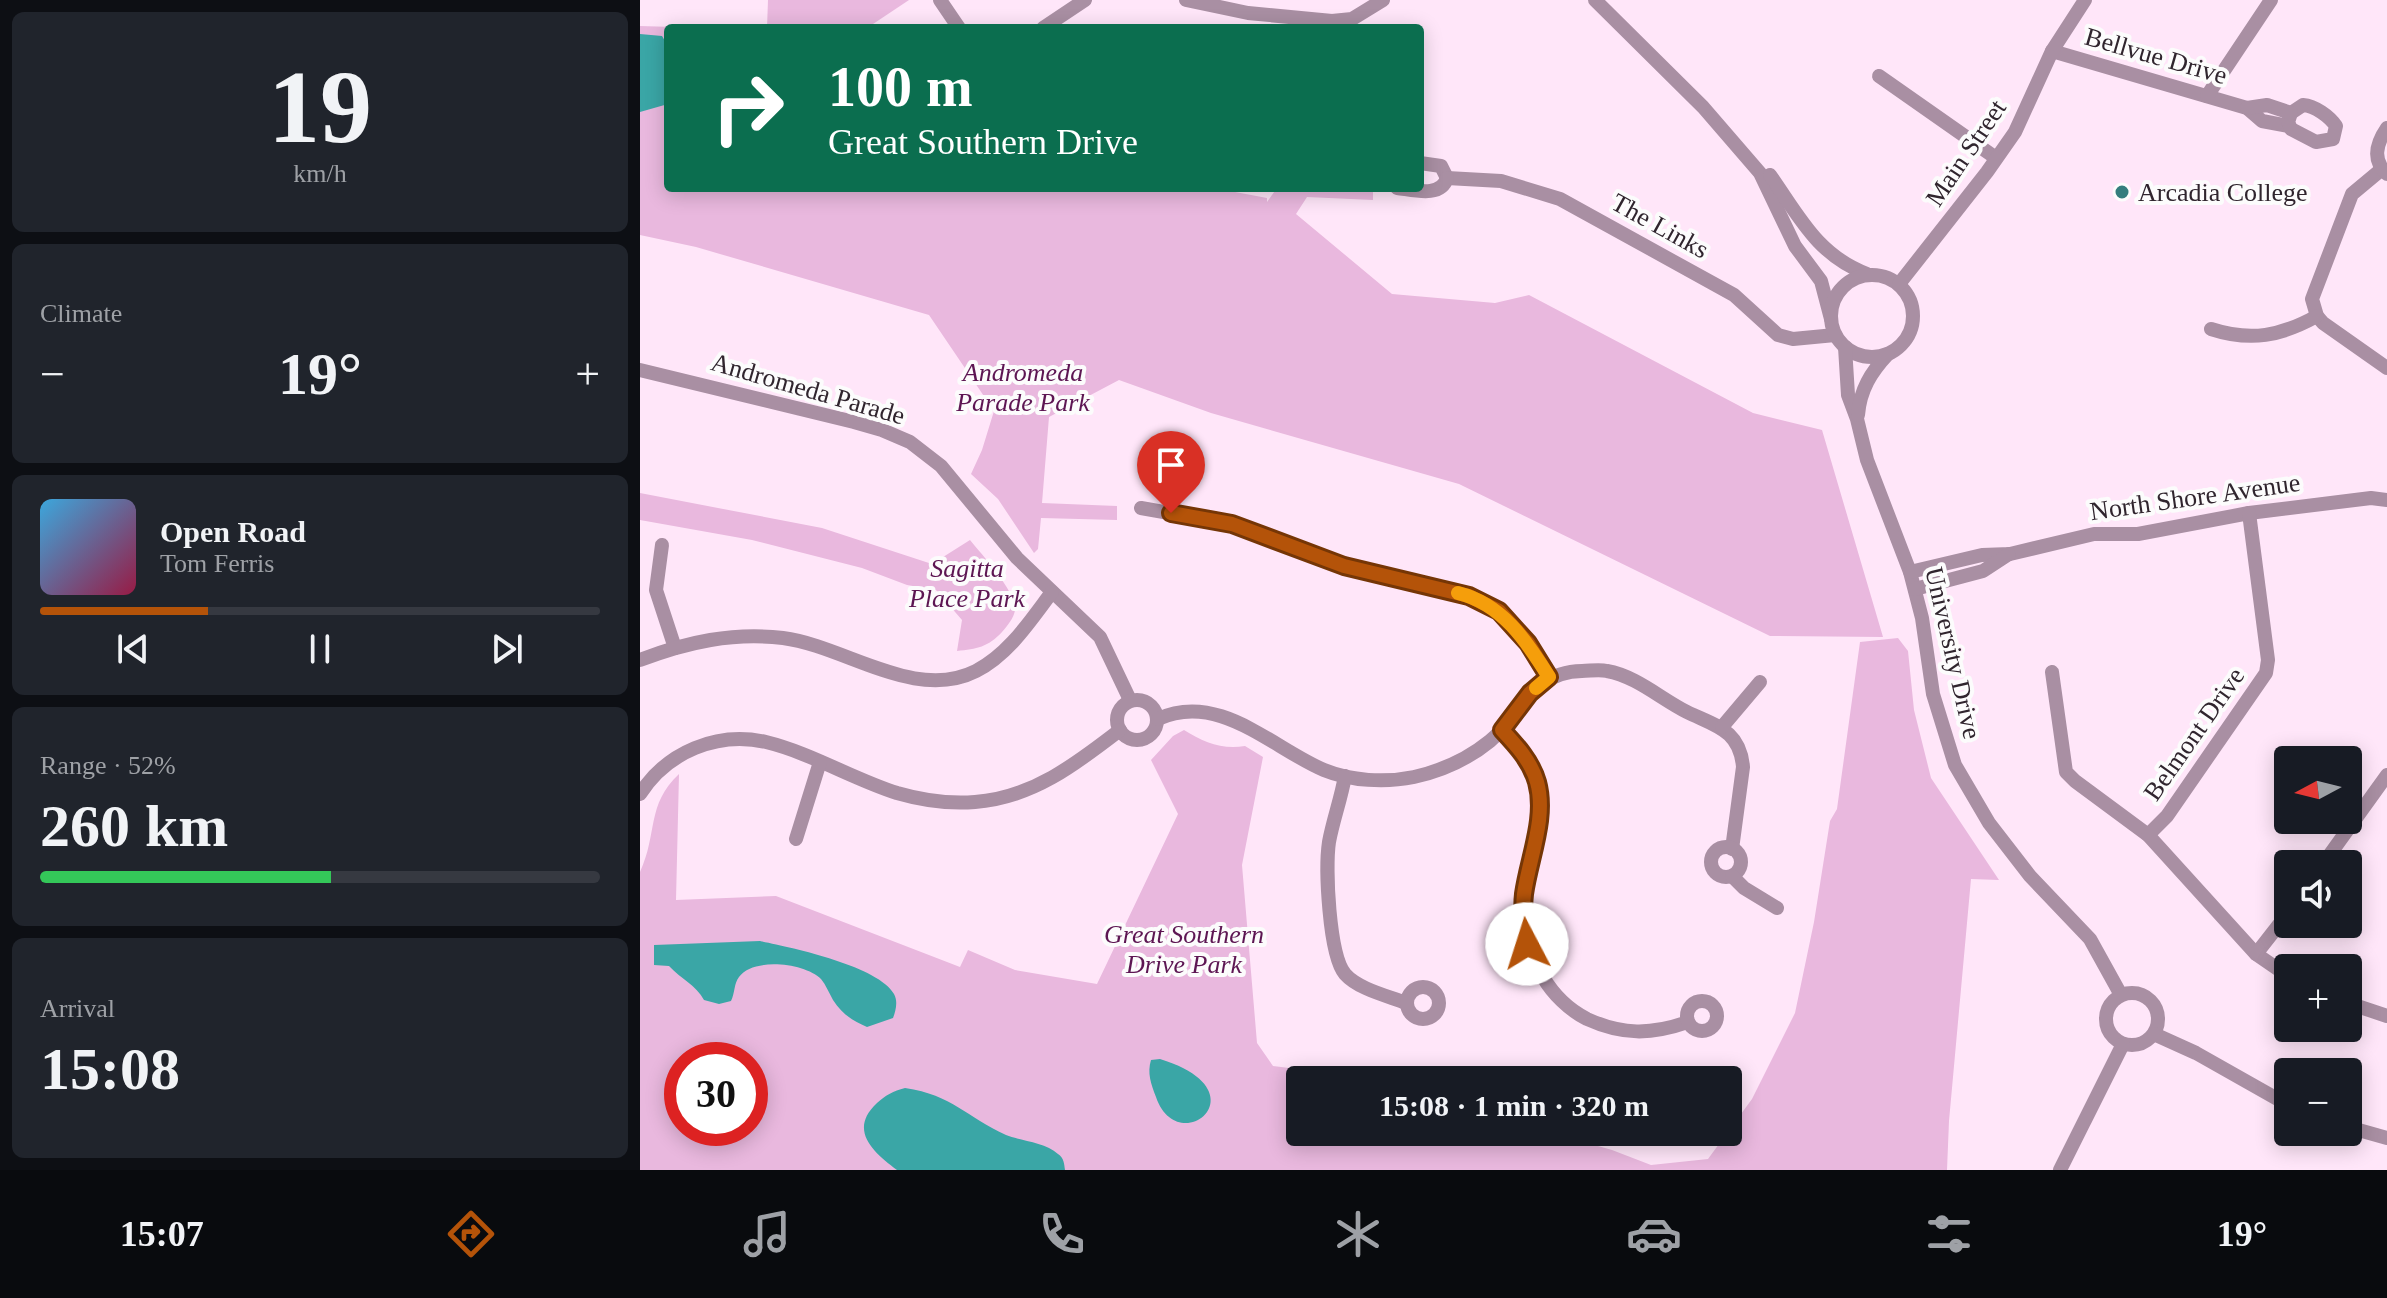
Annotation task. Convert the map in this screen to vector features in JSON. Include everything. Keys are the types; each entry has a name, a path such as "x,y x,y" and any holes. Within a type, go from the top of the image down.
{"street":[{"path":"940,0 956,24"},
{"path":"1049,24 1085,0"},
{"path":"1186,0 1247,20 1332,21 1352,19 1383,0"},
{"path":"1595,0 1703,107 1760,173 1795,246 1821,281 1835,335 1845,347 1866,357 1888,354 1900,347 1909,336 1913,308 1899,284 1890,277 1867,274 1845,266 1826,252 1746,142 1605,0"},
{"name":"Main Street","path":"1899,284 2015,132 2052,51 2085,0"},
{"path":"2207,96 2271,0"},
{"name":"Bellvue Drive","path":"2052,51 2247,108 2262,121 2290,119"},
{"path":"1879,76 1996,158"},
{"path":"2387,128 2377,149 2384,172 2352,194 2312,299 2317,316 2334,332 2387,368"},
{"name":"The Links","path":"1424,164 1441,166 1447,178 1445,185 1437,190 1424,189"},
{"name":"The Links","path":"1447,178 1501,181 1560,199 1734,295 1778,335 1793,339 1835,335"},
{"path":"1831,319 1836,294 1854,278 1867,274"},
{"path":"2211,329 2241,336 2281,333 2291,331 2317,316"},
{"name":"University Drive","path":"1845,347 1848,395 1867,460 1915,589 1940,719 1955,765 1970,795 2030,876 2090,939 2121,995"},
{"name":"University Drive","path":"1857,419 1860,399 1873,370 1888,354"},
{"name":"Andromeda Parade","path":"640,370 854,422 910,442 941,466 1017,558 1100,637 1130,700"},
{"name":"North Shore Avenue","path":"1910,572 1982,555 2010,554 2094,534 2138,534 2249,513 2371,498 2387,500"},
{"path":"1141,508 1232,524 1344,566 1469,596 1499,611 1528,643 1549,677"},
{"name":"Belmont Drive","path":"2148,835 2167,816 2266,673 2268,660 2249,513"},
{"path":"662,545 656,590 675,648"},
{"name":"North Shore Avenue","path":"1915,589 1983,571 2010,554"},
{"path":"640,660 708,639 760,636 825,648 904,678 932,681 977,670 999,655 1052,592"},
{"path":"1158,719 1143,700 1130,700 1118,713 1120,730 1130,739 1143,739 1154,731 1158,719 1176,710 1226,717 1323,769 1345,776 1389,779 1426,774 1470,755 1502,730 1530,693 1549,677 1572,671 1605,670 1626,677 1686,711 1722,727 1732,737 1742,756 1732,849"},
{"path":"2052,672 2066,772 2148,835 2256,954 2274,966"},
{"path":"1722,727 1760,682"},
{"path":"640,794 664,766 690,748 724,740 765,742 896,793 950,802 976,802 1041,785 1120,730"},
{"path":"1502,730 1530,765 1537,783 1540,800 1538,823 1524,894 1523,919 1527,944 1548,986 1583,1017 1622,1032 1646,1033 1688,1022"},
{"path":"796,839 820,762"},
{"path":"2333,850 2387,775"},
{"path":"1345,776 1329,844 1334,952 1346,975 1363,986 1406,1003"},
{"path":"1732,876 1740,865 1739,855 1732,849 1718,850 1711,862 1718,875 1732,876 1744,888 1777,908"},
{"path":"2256,954 2274,931"},
{"path":"2137,993 2152,1002 2158,1018 2154,1034 2140,1044 2123,1044 2109,1033 2105,1016 2108,1007 2121,995 2137,993"},
{"path":"2362,1008 2387,1016"},
{"path":"2154,1034 2205,1058 2274,1097"},
{"path":"2060,1170 2123,1044"},
{"path":"2362,1131 2387,1138"}],"green space":[{"path":"768,0 909,0 873,24 767,24"},
{"name":"Andromeda Parade Park","path":"640,26 664,27 664,192 1235,192 1267,198 1267,202 1274,192 1373,192 1373,200 1307,197 1296,214 1392,294 1495,303 1529,295 1753,413 1822,430 1883,637 1770,636 1459,484 1211,413 1119,380 1049,417 1042,503 1117,506 1117,520 1041,518 1038,549 1034,553 998,499 971,474 994,411 929,315 696,247 640,235"},
{"name":"Sagitta Place Park","path":"640,493 822,528 932,564 970,540 1004,583 1015,610 1012,619 992,641 957,651 962,620 936,590 907,585 862,568 752,540 640,520"},
{"name":"Great Southern Drive Park","path":"1898,638 1908,651 1914,710 1931,778 1999,880 1971,879 1947,1170 640,1170 640,872 657,808 679,774 676,900 776,896 960,967 968,950 1015,970 1097,984 1178,814 1151,760 1173,736 1184,730 1213,744 1245,746 1263,757 1242,865 1257,1043 1273,1066 1286,1068 1286,1146 1598,1146 1651,1165 1708,1159 1718,1146 1742,1146 1742,1113 1752,1099 1795,1013 1830,821 1837,809 1860,642"}],"shaded area":[{"path":"640,34 662,36 664,105 640,112"},
{"path":"760,941 833,959 871,975 894,994 896,1006 893,1018 867,1027 857,1022 836,1005 821,979 792,966 767,965 746,971 737,979 731,1001 719,1004 704,1000 669,966 654,965 654,945"},
{"path":"1160,1059 1191,1072 1207,1087 1211,1102 1206,1114 1195,1122 1181,1123 1167,1115 1156,1097 1150,1065 1151,1060"},
{"path":"905,1088 948,1101 1006,1135 1053,1150 1061,1157 1065,1170 897,1170 872,1148 864,1131 869,1113 880,1100"}],"slow traffic":[{"path":"1458,593 1499,611 1528,643 1549,677 1536,688"}],"place":[{"name":"Arcadia College","path":"2122,192"}],"route":[{"path":"1171,513 1232,524 1344,566 1469,596 1499,611 1528,643 1549,677 1530,693 1502,730 1530,765 1540,800 1524,894 1523,919 1527,944"}]}
